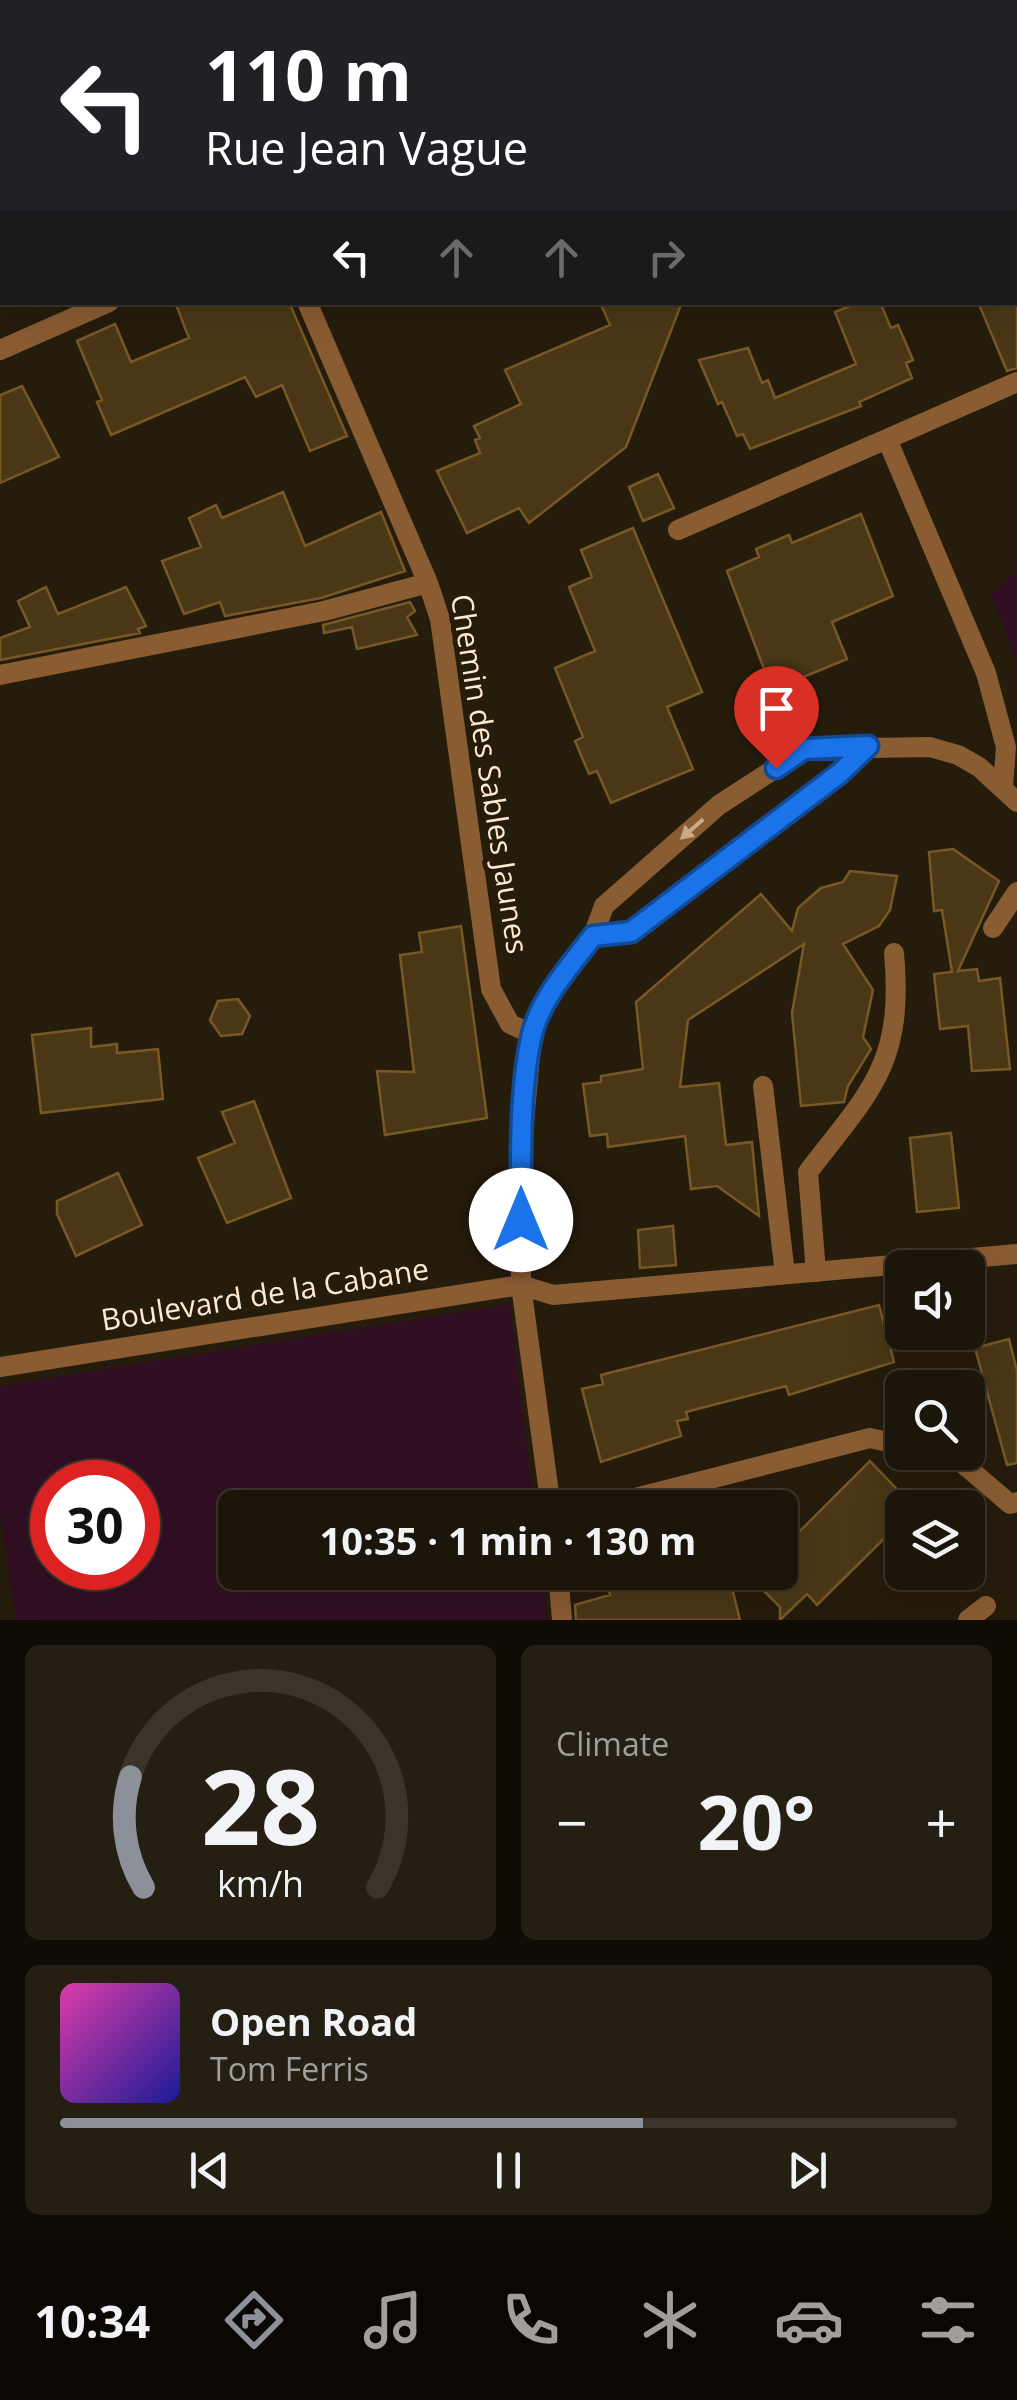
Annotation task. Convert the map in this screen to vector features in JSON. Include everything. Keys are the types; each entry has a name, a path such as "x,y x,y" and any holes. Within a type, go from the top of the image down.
{"street":[{"path":"0,350 102,305"},
{"path":"308,305 428,582"},
{"path":"678,530 1017,382"},
{"path":"887,439 986,672 1006,747 1010,795"},
{"name":"Chemin des Sables Jaunes","path":"0,675 324,610 428,582 440,619 492,989 510,1024 532,1034"},
{"path":"593,936 631,932 840,773 868,746"},
{"path":"549,1490 521,1285 521,1156 532,1034 547,998 593,936 604,906 720,805 804,749 930,747 958,755 1010,795"},
{"path":"993,928 1017,892"},
{"path":"816,1272 808,1172 872,1089 892,1044 897,992 894,954"},
{"path":"763,1086 785,1274"},
{"name":"Boulevard de la Cabane","path":"0,1367 521,1285 554,1295 1017,1254"},
{"path":"666,1490 870,1438 885,1441"},
{"path":"970,1470 1010,1504 1017,1502"},
{"path":"560,1590 562,1620"},
{"path":"968,1620 986,1606"}],"shaded area":[{"path":"1017,570 1017,662 991,595"},
{"path":"510,1304 532,1490 218,1490 218,1590 544,1590 548,1620 16,1620 0,1513 0,1386"}],"building":[{"path":"176,305 290,305 347,436 310,451 282,385 256,397 245,377 111,435 97,402 102,400 77,341 115,324 131,362 189,338"},
{"path":"601,305 681,305 626,447 529,523 519,508 467,533 437,471 480,453 475,440 480,438 474,426 521,404 505,370 610,325"},
{"path":"852,305 881,305 891,328 898,325 913,360 906,363 912,378 859,402 861,406 750,449 743,434 737,436 722,402 718,404 699,360 748,348 762,383 768,380 775,398 856,364 835,312"},
{"path":"979,305 1017,305 1017,368 1007,371"},
{"path":"22,386 59,457 0,483 0,395"},
{"path":"658,474 674,508 643,521 629,487"},
{"path":"283,492 305,546 381,512 405,571 321,598 225,616 220,602 184,614 162,561 201,547 189,518 216,505 222,518"},
{"path":"861,514 893,596 832,622 847,659 772,690 727,571 759,557 756,549 789,535 792,543"},
{"path":"633,528 702,692 667,707 693,769 611,803 597,771 589,774 575,741 583,737 555,668 595,651 569,587 592,577 581,550"},
{"path":"46,587 58,614 126,587 146,626 138,629 140,633 0,660 0,638 30,627 18,601"},
{"path":"410,602 415,611 407,617 417,635 357,649 352,627 324,633 323,625"},
{"path":"953,849 999,881 958,971 977,969 979,981 1000,978 1010,1069 972,1071 968,1026 940,1029 934,974 952,972 942,910 934,911 929,852"},
{"path":"850,871 897,876 890,910 879,926 843,944 873,990 863,1037 871,1049 848,1086 844,1102 801,1106 792,1013 804,944 688,1020 680,1087 719,1083 726,1145 752,1142 759,1216 717,1186 691,1189 685,1136 608,1147 607,1134 590,1136 583,1084 601,1082 601,1076 643,1069 636,1002 761,894 792,931 798,908 821,888 843,882"},
{"path":"461,926 487,1118 385,1135 377,1071 414,1072 400,955 422,952 419,933"},
{"path":"238,999 250,1016 242,1034 221,1036 210,1020 218,1001"},
{"path":"91,1028 91,1047 117,1044 117,1053 158,1049 163,1099 41,1113 32,1035"},
{"path":"254,1101 291,1198 227,1223 198,1158 235,1143 222,1112"},
{"path":"951,1133 959,1208 917,1212 910,1138"},
{"path":"118,1173 142,1225 76,1256 57,1214 57,1201"},
{"path":"673,1226 676,1265 640,1268 638,1230"},
{"path":"879,1305 885,1350 891,1350 894,1362 789,1395 786,1386 686,1412 688,1419 677,1421 681,1436 601,1462 582,1389 603,1384 601,1375"},
{"path":"1009,1339 1017,1371 1017,1463 1007,1465 985,1385 985,1370 981,1370 976,1350 985,1350 985,1345"},
{"path":"870,1461 898,1490 885,1490 885,1538 817,1605 807,1594 780,1620 780,1607 763,1590 798,1590 798,1533"},
{"path":"608,1590 732,1590 740,1620 576,1620 575,1605 610,1595"}],"route":[{"path":"521,1220 521,1156 532,1034 547,998 593,936 631,932 840,773 868,746 804,749 776,768"}]}
